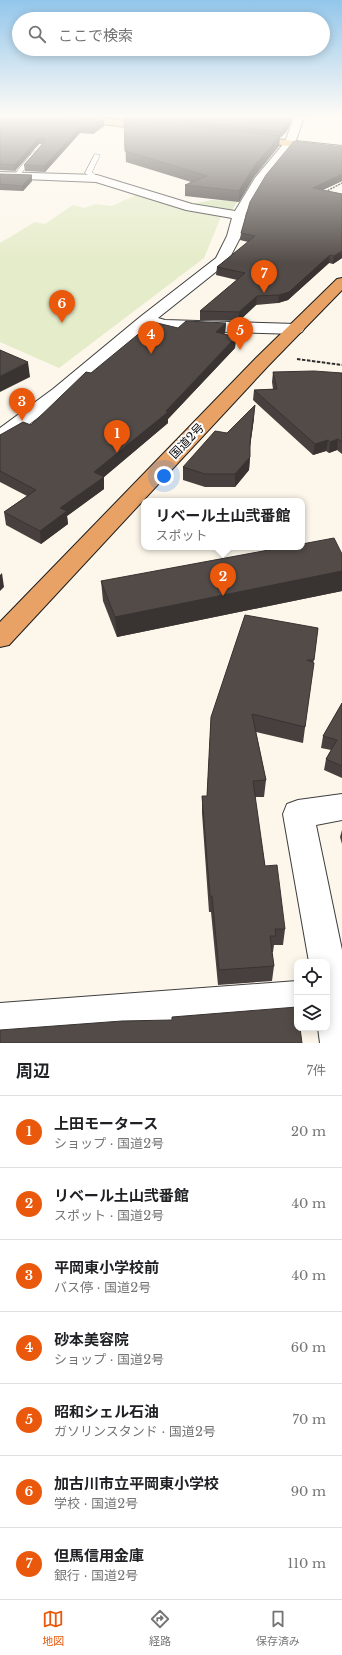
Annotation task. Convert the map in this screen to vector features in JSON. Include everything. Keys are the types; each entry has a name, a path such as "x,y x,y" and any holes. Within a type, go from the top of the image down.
{"highway":[{"name":"国道2号","path":"0,638 268,356 342,282"}],"street":[{"path":"0,437 59,393 146,320 222,260 234,236 239,215 259,180 271,166"},
{"path":"0,175 97,179 190,207 239,215"},
{"path":"146,320 165,325 296,329"},
{"path":"325,959 298,814 342,807"},
{"path":"330,985 339,1043"},
{"path":"0,1022 294,999"}],"lane":[{"path":"16,176 25,166"},
{"path":"91,166 88,173 97,179"}],"path":[{"path":"324,193 342,182"},
{"path":"268,356 342,365"}],"green space":[{"path":"136,195 184,210 221,217 204,258 59,368 0,342 0,243 35,222 45,224 73,205 85,208 95,204 112,206"},
{"path":"212,200 238,201 230,213 192,204"}],"building":[{"path":"173,166 254,166 239,191 185,185 207,176"},
{"path":"274,166 342,166 342,174 313,188 342,194 342,251 334,256 330,255 289,292 279,295 257,296 239,312 200,311 245,273 217,267 255,236 241,233 250,202 266,175"},
{"path":"0,174 32,175 22,186 0,184"},
{"path":"186,321 226,323 216,332 236,337 166,411 168,412 94,472 104,477 60,508 67,511 40,531 4,512 36,490 0,471 0,435 23,422 31,425 86,372 91,373 153,322 178,328"},
{"path":"0,350 28,362 0,376"},
{"path":"314,371 342,373 342,442 338,439 330,442 328,440 315,444 254,390 277,389 273,372"},
{"path":"255,405 250,441 250,457 235,474 205,474 183,467 215,431 227,433"},
{"path":"334,538 342,554 342,571 115,617 101,581 269,550 305,550 305,543"},
{"path":"245,615 318,628 314,660 307,660 314,663 305,727 252,714 266,780 253,781 265,866 277,865 285,929 275,929 276,936 270,936 274,966 219,970 212,896 210,896 202,796 207,796 211,717"},
{"path":"342,703 342,766 326,759 337,740 323,736"},
{"path":"294,1007 294,1031 300,1031 302,1043 0,1043 0,1030 122,1021 172,1020 172,1017"}],"place":[{"name":"但馬信用金庫","path":"264,293"},
{"name":"加古川市立平岡東小学校","path":"62,323"},
{"name":"昭和シェル石油","path":"240,350"},
{"name":"砂本美容院","path":"151,354"},
{"name":"平岡東小学校前","path":"22,421"},
{"name":"上田モータース","path":"117,453"},
{"name":"リベール土山弐番館","path":"223,596"}]}
